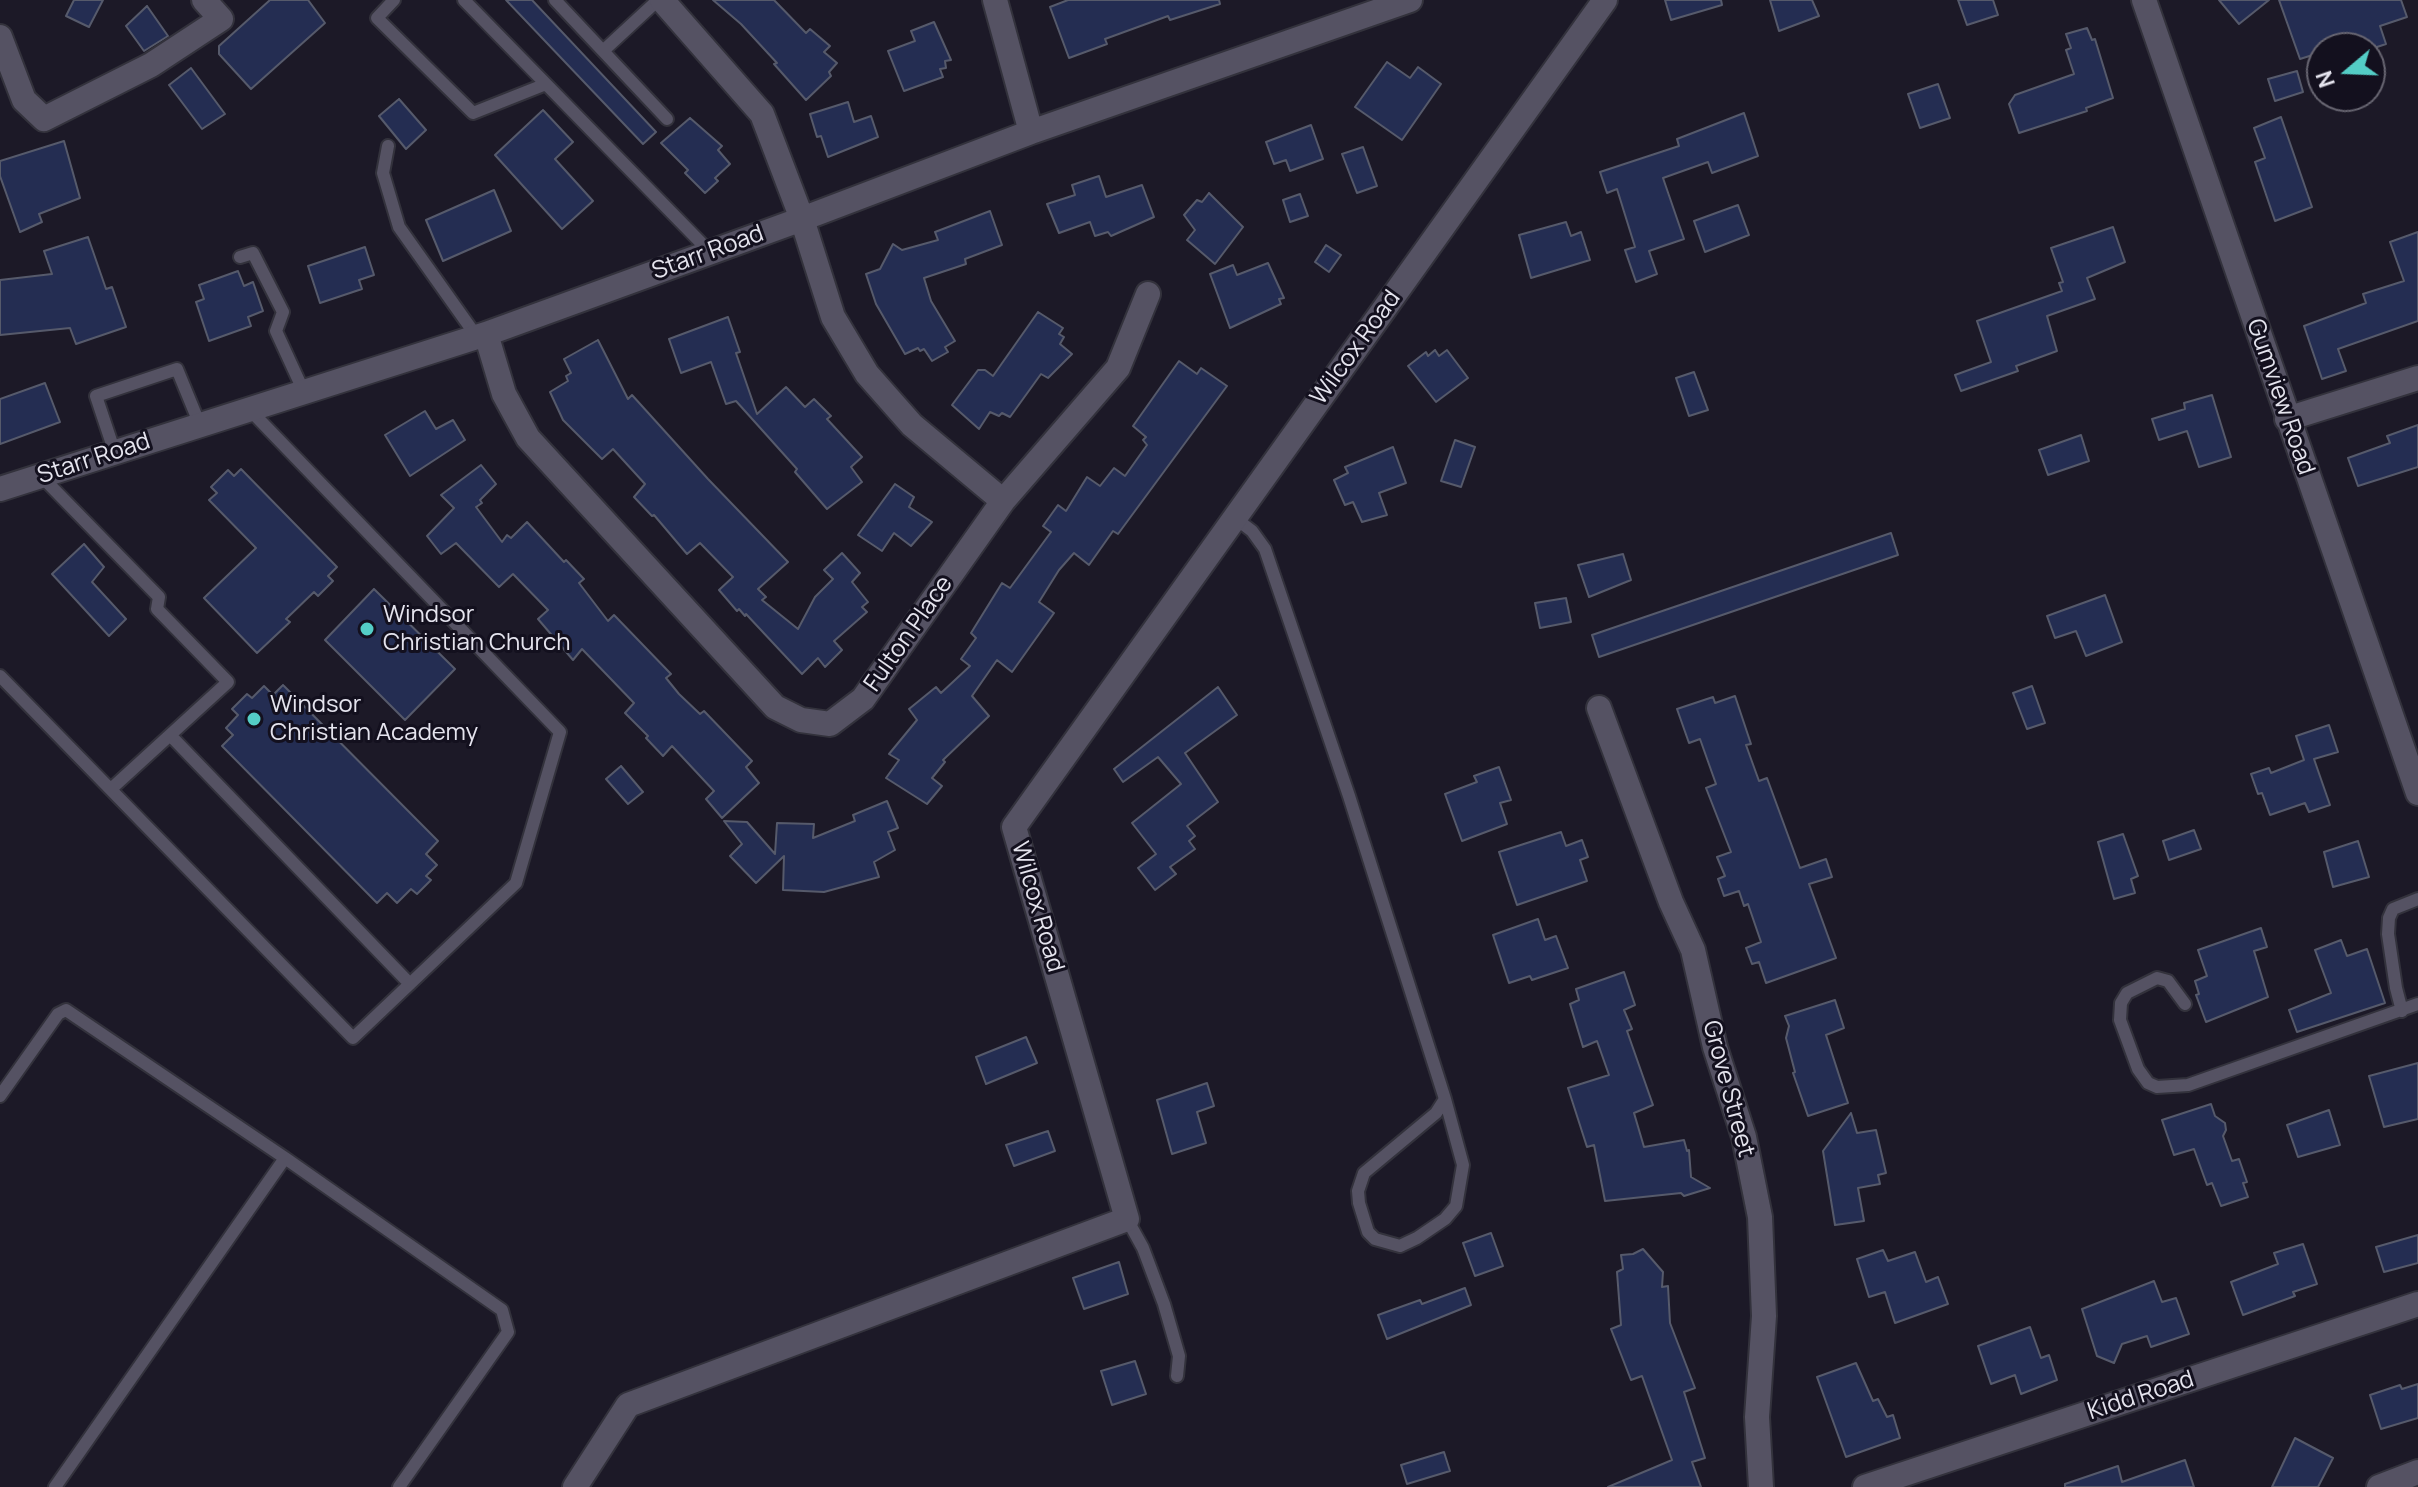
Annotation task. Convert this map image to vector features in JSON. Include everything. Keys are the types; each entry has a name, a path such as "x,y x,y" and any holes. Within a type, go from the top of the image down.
{"street":[{"path":"0,37 24,100 44,119 151,65 221,19 204,0"},
{"path":"660,0 762,114 802,219 833,317 867,374 912,425 1003,501"},
{"path":"995,0 1031,132"},
{"name":"Starr Road","path":"0,489 482,335 711,253 1031,132 1410,0"},
{"name":"Wilcox Road","path":"1127,1219 1014,827 1605,0"},
{"name":"Gumview Road","path":"2144,0 2418,793"},
{"name":"Fulton Place","path":"482,335 504,394 528,438 775,707 801,720 830,724 863,699 1003,501 1118,368 1148,294"},
{"path":"2287,419 2418,378"},
{"name":"Grove Street","path":"1599,708 1671,902 1693,950 1715,1047 1744,1137 1760,1217 1764,1316 1757,1417 1761,1487"},
{"path":"575,1487 628,1405 1127,1219"},
{"name":"Kidd Road","path":"1865,1487 2418,1304"},
{"path":"2379,1487 2418,1472"}],"lane":[{"path":"394,0 377,18 473,113 546,84"},
{"path":"464,0 711,253"},
{"path":"555,0 667,119"},
{"path":"603,51 660,0"},
{"path":"388,146 383,173 399,227 482,335"},
{"path":"240,257 253,253 283,312 276,331 304,392"},
{"path":"115,453 96,396 177,369 200,425"},
{"path":"0,676 353,1038 516,883 560,732 249,409"},
{"path":"41,476 159,597 157,609 228,682 111,789"},
{"path":"1235,518 1252,531 1265,549 1349,796 1445,1099 1463,1165 1456,1206 1445,1219 1400,1246 1375,1239 1368,1232 1359,1203 1358,1191 1364,1173 1436,1113 1445,1099"},
{"path":"170,735 410,984"},
{"path":"2402,1011 2396,988 2389,918 2393,909 2418,899"},
{"path":"2185,1004 2168,981 2157,978 2127,993 2121,1003 2120,1020 2138,1069 2148,1083 2157,1087 2188,1085 2418,1004"},
{"path":"0,1096 58,1014 66,1010 502,1310 508,1332 399,1487"},
{"path":"55,1487 285,1158"},
{"path":"1127,1219 1143,1248 1164,1304 1179,1356 1177,1376"}],"building":[{"path":"74,0 103,0 89,27 66,16"},
{"path":"270,0 308,0 325,23 251,89 219,54 219,46"},
{"path":"506,0 532,0 656,132 643,144"},
{"path":"713,0 774,0 806,33 810,29 830,46 824,52 837,63 829,72 831,76 806,100 741,24"},
{"path":"1068,0 1219,0 1220,4 1170,20 1168,16 1105,39 1107,44 1069,58 1050,7"},
{"path":"1665,0 1721,0 1722,5 1671,20"},
{"path":"1770,0 1812,0 1819,16 1779,31"},
{"path":"1958,0 1993,0 1998,15 1967,25"},
{"path":"2219,0 2269,0 2239,24"},
{"path":"2279,0 2401,0 2407,17 2380,26 2382,32 2306,32 2306,57 2300,59"},
{"path":"147,6 168,36 144,51 126,26"},
{"path":"934,22 951,60 945,61 946,68 940,69 943,77 904,91 888,51 915,41 911,31"},
{"path":"2087,28 2092,40 2095,39 2113,98 2086,108 2087,111 2019,133 2009,104 2015,95 2074,74 2066,50 2071,48 2066,34"},
{"path":"1387,62 1410,78 1418,67 1441,84 1402,140 1355,107"},
{"path":"191,68 225,114 202,129 169,85"},
{"path":"2297,71 2303,92 2275,101 2268,79"},
{"path":"1938,84 1950,118 1920,128 1908,94"},
{"path":"399,99 426,130 406,149 379,116"},
{"path":"848,102 854,122 871,116 878,137 828,157 821,136 817,137 810,114"},
{"path":"543,110 573,142 555,159 593,201 562,229 495,155"},
{"path":"1744,113 1758,156 1712,173 1708,162 1663,178 1684,239 1649,251 1657,274 1636,282 1625,250 1635,247 1617,189 1607,193 1600,172 1679,146 1677,139"},
{"path":"2281,117 2312,207 2275,221 2255,162 2265,158 2254,128"},
{"path":"690,118 722,146 718,150 730,164 705,193 685,173 688,170 661,143"},
{"path":"1311,125 1323,159 1290,171 1286,160 1274,164 1266,142"},
{"path":"64,141 80,198 39,214 42,222 20,232 0,176 0,161"},
{"path":"1363,147 1377,186 1357,193 1342,154"},
{"path":"1099,176 1106,197 1142,185 1154,217 1111,236 1108,232 1095,236 1090,222 1059,233 1047,204 1075,195 1072,185"},
{"path":"494,190 511,231 443,261 426,220"},
{"path":"1209,193 1243,227 1215,264 1187,240 1195,230 1184,215 1197,200 1202,202"},
{"path":"1300,194 1308,216 1290,222 1283,200"},
{"path":"1738,205 1749,235 1705,252 1694,221"},
{"path":"990,211 1002,245 965,259 966,264 924,278 931,301 955,341 945,347 948,352 932,361 924,349 920,351 918,348 905,354 876,304 866,274 880,269 893,244 902,250 938,240 935,232"},
{"path":"1566,222 1571,236 1581,232 1590,260 1531,278 1519,235"},
{"path":"2113,227 2125,262 2087,278 2095,299 2047,316 2057,351 2016,366 2018,371 1961,391 1955,375 1991,362 1977,321 2062,291 2059,283 2063,282 2051,248"},
{"path":"2418,232 2418,321 2338,349 2346,371 2322,379 2304,326 2366,303 2363,294 2404,281 2390,242"},
{"path":"88,237 106,289 112,287 126,327 76,344 70,328 0,335 0,280 52,274 44,251"},
{"path":"1326,245 1341,255 1329,272 1315,262"},
{"path":"365,247 374,275 359,280 362,289 320,303 308,266"},
{"path":"1268,263 1284,298 1279,299 1281,304 1230,328 1210,274 1233,265 1237,275"},
{"path":"238,271 244,286 253,282 263,311 248,317 251,326 209,341 196,302 204,299 199,285"},
{"path":"1038,312 1063,328 1059,334 1064,337 1060,344 1072,354 1048,378 1041,374 1010,417 990,412 979,429 952,405 978,370 985,370 993,376"},
{"path":"728,317 740,352 736,353 757,414 786,387 805,407 814,399 831,416 827,419 862,457 851,467 862,482 827,509 795,472 797,469 736,401 726,404 711,362 681,373 669,339"},
{"path":"598,340 628,399 632,395 788,562 758,589 766,597 762,600 798,629 815,597 833,579 824,570 842,553 860,573 852,582 868,602 862,607 867,612 834,641 842,650 825,667 818,658 802,674 719,590 733,577 700,543 687,554 634,497 645,484 613,449 602,459 563,420 550,392 568,381 566,376 571,373 564,359"},
{"path":"1435,350 1439,356 1447,350 1468,378 1436,402 1408,366 1426,352 1428,356"},
{"path":"1179,361 1197,374 1201,368 1227,386 1118,534 1113,531 1089,565 1074,553 1059,570 1039,602 1054,613 1012,672 997,660 972,696 989,716 943,760 945,762 932,778 942,786 927,804 886,778 899,760 889,754 917,720 909,709 936,687 941,693 970,666 961,659 976,638 971,633 1002,583 1010,588 1051,532 1043,526 1058,505 1066,511 1087,477 1100,486 1114,468 1125,476 1147,445 1143,440 1146,437 1133,426"},
{"path":"1694,372 1708,410 1689,416 1676,378"},
{"path":"45,383 60,422 0,444 0,399"},
{"path":"2212,395 2231,457 2199,467 2187,431 2159,440 2152,419 2185,409 2184,403"},
{"path":"425,411 436,429 453,420 465,440 410,476 385,435"},
{"path":"2418,425 2418,467 2358,486 2348,458 2390,443 2387,436"},
{"path":"2081,435 2089,461 2048,475 2039,450"},
{"path":"1455,440 1475,447 1461,487 1441,481"},
{"path":"1393,447 1406,483 1379,493 1387,515 1362,522 1353,502 1345,505 1334,480 1348,473 1345,467"},
{"path":"481,465 496,484 476,507 502,542 507,535 511,538 527,522 584,579 579,583 608,621 614,615 671,674 666,678 679,694 700,714 704,711 752,761 746,767 759,783 722,818 706,799 714,791 672,746 663,756 646,738 648,736 625,713 634,703 582,649 573,660 538,619 548,610 513,574 499,587 456,543 441,554 427,536 454,508 441,495"},
{"path":"241,469 337,567 328,576 333,581 318,596 314,592 286,619 290,622 257,653 204,598 256,548 209,500 217,493 211,487 228,470 234,476"},
{"path":"895,484 914,497 909,507 932,522 911,546 894,533 882,551 858,535"},
{"path":"1891,533 1898,555 1599,657 1592,635"},
{"path":"84,544 104,567 92,582 126,619 109,636 52,574"},
{"path":"1623,554 1631,580 1589,597 1578,565"},
{"path":"374,589 455,669 405,720 325,640"},
{"path":"2105,595 2122,642 2086,656 2076,631 2055,638 2047,616"},
{"path":"1566,598 1571,622 1540,628 1535,603"},
{"path":"283,685 438,841 426,854 437,865 426,876 431,880 417,894 411,889 397,903 387,893 377,903 222,746 233,735 226,728 238,715 232,709 247,694 252,698 264,686 273,695"},
{"path":"2032,686 2045,723 2027,729 2013,693"},
{"path":"1218,687 1237,715 1185,753 1218,802 1187,826 1195,836 1189,841 1195,849 1170,867 1176,874 1155,890 1138,868 1156,854 1132,823 1181,784 1158,757 1123,782 1114,769"},
{"path":"1735,696 1751,744 1746,745 1759,781 1767,778 1800,868 1826,859 1832,877 1809,884 1836,958 1766,983 1759,962 1752,964 1746,948 1761,942 1748,904 1744,906 1739,891 1724,896 1718,879 1725,876 1717,857 1731,852 1706,788 1716,784 1700,739 1689,743 1677,709 1713,697 1715,703"},
{"path":"2329,725 2338,752 2314,759 2330,805 2309,812 2305,803 2270,815 2251,774 2269,768 2271,773 2304,760 2296,736"},
{"path":"621,766 643,792 628,804 606,779"},
{"path":"1499,767 1511,800 1500,803 1507,824 1462,841 1445,794 1477,782 1474,776"},
{"path":"887,801 898,828 888,832 895,850 874,862 879,877 824,892 783,890 784,856 756,883 730,856 742,844 724,821 747,822 775,854 777,823 814,824 813,838 855,821 853,815"},
{"path":"2194,830 2201,849 2169,860 2163,841"},
{"path":"1561,832 1566,846 1582,840 1588,857 1580,860 1587,881 1517,905 1499,852"},
{"path":"2123,834 2138,876 2131,879 2135,893 2114,899 2098,842"},
{"path":"2358,841 2369,877 2333,887 2324,852"},
{"path":"1538,919 1545,940 1556,936 1568,968 1532,980 1530,976 1509,983 1493,935"},
{"path":"2261,928 2267,947 2254,951 2268,997 2206,1022 2196,995 2199,994 2195,981 2207,976 2198,950"},
{"path":"2341,940 2347,956 2367,949 2385,1003 2297,1032 2289,1010 2331,993 2315,950"},
{"path":"1624,972 1635,1005 1624,1010 1632,1029 1627,1031 1653,1105 1634,1113 1644,1147 1684,1140 1689,1150 1691,1177 1710,1188 1684,1196 1681,1193 1605,1201 1594,1145 1587,1147 1568,1088 1609,1075 1597,1041 1583,1047 1570,1004 1579,1000 1576,989"},
{"path":"1835,1000 1844,1028 1826,1035 1848,1103 1808,1116 1793,1073 1786,1038 1789,1026 1785,1016"},
{"path":"1026,1037 1037,1063 986,1084 976,1057"},
{"path":"2418,1063 2418,1119 2384,1127 2369,1076"},
{"path":"1207,1083 1214,1106 1197,1112 1206,1143 1172,1154 1157,1100"},
{"path":"2211,1104 2215,1116 2225,1123 2223,1136 2232,1161 2239,1159 2247,1182 2243,1183 2248,1197 2221,1206 2212,1183 2207,1185 2194,1149 2174,1155 2162,1120"},
{"path":"2329,1110 2340,1145 2298,1157 2287,1125"},
{"path":"1851,1113 1857,1133 1876,1130 1886,1173 1878,1175 1880,1184 1858,1188 1864,1221 1835,1225 1823,1151"},
{"path":"1048,1131 1055,1151 1014,1166 1006,1145"},
{"path":"1491,1233 1503,1266 1475,1276 1463,1243"},
{"path":"2418,1235 2418,1263 2384,1272 2376,1247"},
{"path":"2303,1244 2317,1284 2293,1292 2295,1296 2243,1315 2231,1282 2278,1264 2274,1253"},
{"path":"1643,1249 1663,1272 1662,1287 1668,1286 1670,1323 1695,1388 1684,1392 1705,1458 1692,1462 1701,1487 1608,1487 1672,1460 1642,1376 1631,1380 1611,1329 1621,1325 1617,1272 1623,1269 1621,1255"},
{"path":"1883,1250 1888,1261 1915,1252 1926,1282 1938,1277 1948,1304 1895,1323 1885,1292 1869,1297 1857,1259"},
{"path":"1119,1262 1128,1294 1084,1309 1073,1278"},
{"path":"2154,1281 2162,1302 2176,1298 2189,1334 2151,1347 2147,1336 2122,1344 2114,1363 2097,1356 2082,1309"},
{"path":"1465,1288 1471,1305 1387,1339 1378,1315 1420,1300 1422,1304"},
{"path":"2030,1327 2041,1358 2049,1355 2057,1380 2021,1394 2015,1375 1991,1384 1978,1346"},
{"path":"1135,1361 1146,1394 1112,1405 1101,1371"},
{"path":"1856,1363 1873,1401 1878,1399 1887,1417 1893,1415 1900,1438 1846,1457 1817,1377"},
{"path":"2418,1384 2418,1418 2381,1429 2370,1395 2400,1385 2402,1389"},
{"path":"2295,1438 2333,1458 2318,1487 2272,1487"},
{"path":"1444,1452 1450,1471 1407,1484 1401,1465"},
{"path":"2185,1460 2194,1487 2065,1487 2065,1484 2118,1466 2122,1482"}],"place":[{"name":"Windsor Christian Church","path":"367,629"},
{"name":"Windsor Christian Academy","path":"254,719"}]}
